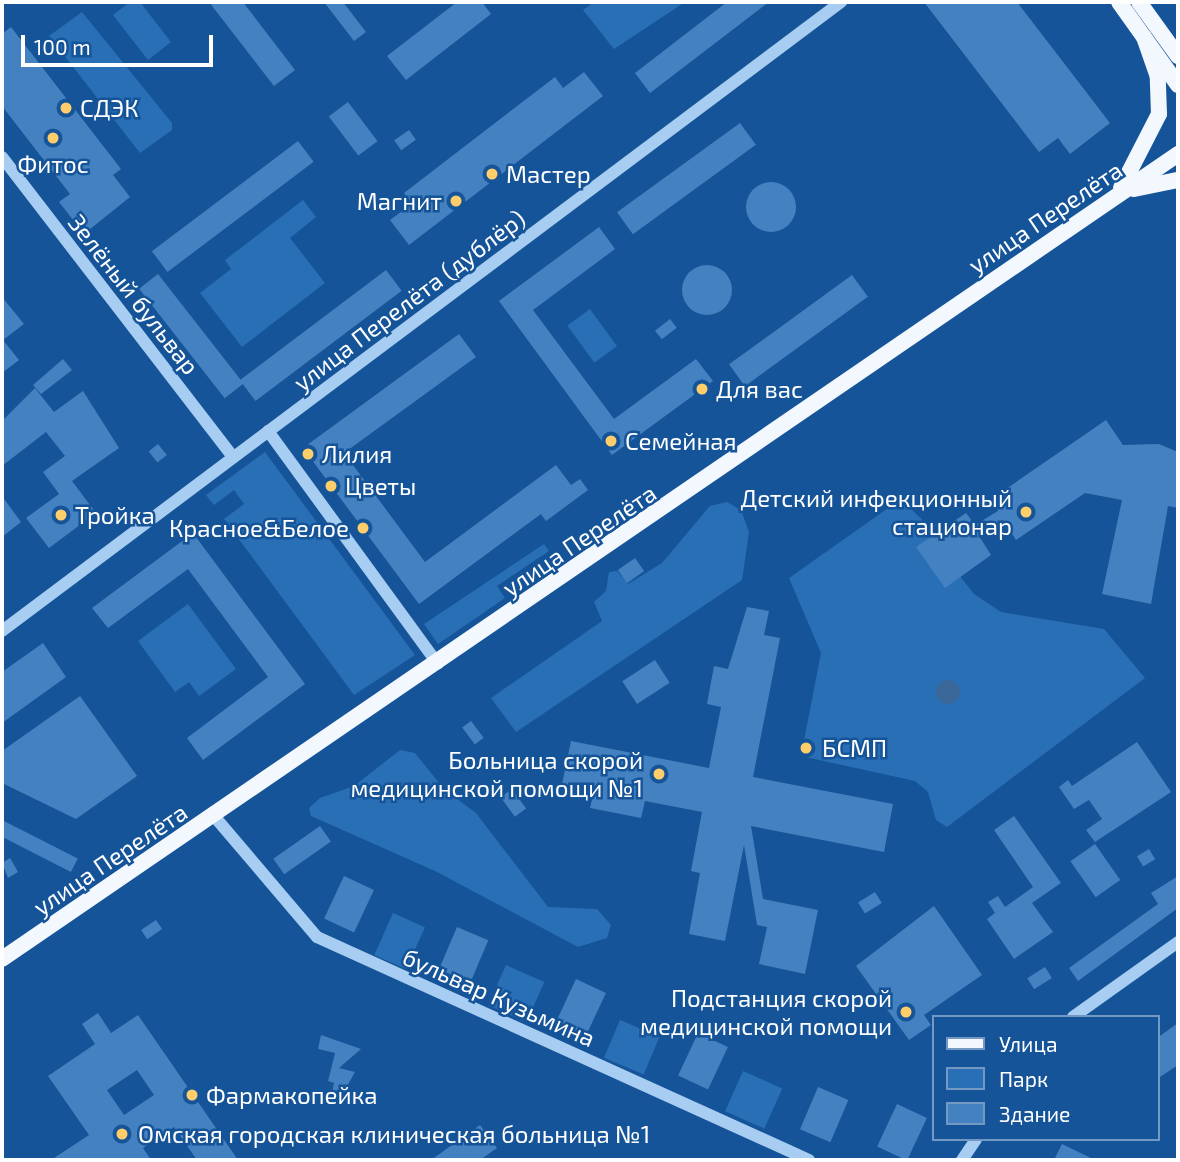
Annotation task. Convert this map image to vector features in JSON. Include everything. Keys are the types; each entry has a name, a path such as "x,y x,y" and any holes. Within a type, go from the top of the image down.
{"main road":[{"path":"1119,2 1178,85"},
{"path":"1139,2 1178,56"},
{"path":"1112,198 1140,158 1159,114 1158,78 1144,37"},
{"name":"улица Перелёта","path":"2,959 438,664 1178,154"},
{"path":"1112,198 1178,180"}],"street":[{"name":"улица Перелёта (дублёр)","path":"2,631 841,2"},
{"name":"Зелёный бульвар","path":"2,157 233,457"},
{"path":"268,431 438,664"},
{"name":"бульвар Кузьмина","path":"214,816 317,937 809,1160"},
{"path":"1076,1015 1178,942"},
{"path":"962,1160 975,1141"}],"green space":[{"path":"130,2 140,2 171,42 148,60 113,15"},
{"path":"594,2 685,2 614,49 583,10"},
{"path":"82,12 172,123 172,130 140,153 49,36"},
{"path":"303,200 316,217 290,238 325,283 242,347 200,293 231,269 225,260"},
{"path":"590,309 617,346 594,363 567,325"},
{"path":"265,452 415,655 354,695 224,519 244,504 234,490 214,505 206,495"},
{"path":"901,499 948,545 956,571 974,594 1001,612 1104,629 1145,678 947,827 936,820 928,792 915,781 801,756 821,653 789,578"},
{"path":"727,502 741,510 749,532 742,580 516,732 491,698 602,621 594,602 606,591 609,572 617,571 628,584 662,563 710,506"},
{"path":"544,544 549,551 497,586 505,598 438,644 424,624"},
{"path":"188,604 236,669 199,696 189,682 175,692 138,641"},
{"path":"400,750 415,753 444,789 476,813 548,907 597,909 611,925 607,938 578,947 435,871 311,816 309,808 320,798 354,786"},
{"path":"393,913 425,927 406,969 374,955"},
{"path":"506,965 544,982 526,1022 488,1005"},
{"path":"620,1020 660,1037 644,1075 604,1058"},
{"path":"743,1071 782,1088 764,1129 725,1111"}],"shaded area":[{"path":"948,680 959,687 960,692 953,703 948,704 937,697 936,692 943,681"}],"building":[{"path":"209,2 243,2 295,70 274,86"},
{"path":"324,2 343,2 366,32 354,41"},
{"path":"457,2 482,2 491,14 406,80 387,56"},
{"path":"727,2 769,2 650,93 635,73"},
{"path":"924,2 1017,2 1110,123 1070,154 1058,138 1039,152"},
{"path":"11,27 121,169 113,175 130,197 84,234 59,202 70,194 2,106 2,34"},
{"path":"584,72 603,96 409,245 390,220 412,204 404,193 555,77 563,88"},
{"path":"348,102 377,141 358,156 329,116"},
{"path":"740,123 756,145 633,234 617,212"},
{"path":"409,130 416,140 401,150 394,140"},
{"path":"298,141 314,162 167,272 152,251"},
{"path":"761,183 781,183 795,197 795,217 781,231 761,231 747,217 747,197"},
{"path":"599,227 615,249 533,310 614,419 696,359 713,381 612,455 499,301"},
{"path":"707,265 725,272 732,290 725,308 707,315 689,308 682,290 689,272"},
{"path":"386,270 402,291 255,401 240,380"},
{"path":"158,274 244,384 225,398 139,289"},
{"path":"852,275 868,297 745,386 729,364"},
{"path":"2,297 24,324 3,340 19,360 2,373"},
{"path":"670,319 677,328 662,339 655,331"},
{"path":"459,334 476,357 344,453 425,562 556,465 571,485 580,479 588,490 546,521 541,514 419,604 303,448"},
{"path":"63,359 72,370 41,394 33,385"},
{"path":"35,388 54,412 83,391 119,448 72,481 96,513 49,548 26,518 59,494 43,472 65,456 46,432 2,466 2,421"},
{"name":"Детский инфекционный стационар","path":"1106,420 1123,445 1159,444 1178,452 1178,508 1168,506 1151,604 1102,594 1122,500 1085,493 1016,540 1003,520 979,536 991,555 945,588 916,547 966,513 975,525 998,511 990,500"},
{"path":"158,444 167,455 157,462 149,452"},
{"path":"2,496 21,522 2,537"},
{"path":"193,533 305,684 203,760 187,738 268,677 188,569 108,628 92,608"},
{"path":"635,558 644,571 627,583 618,570"},
{"name":"Больница скорой медицинской помощи №1","path":"747,607 769,611 764,635 780,638 753,777 893,804 884,852 751,826 763,899 818,910 805,974 759,964 767,927 757,925 744,845 725,941 689,934 700,873 691,871 702,812 645,801 641,818 590,808 594,791 562,784 571,741 709,768 721,707 707,704 714,666 728,669"},
{"path":"43,643 66,677 2,723 2,672"},
{"path":"655,660 670,683 637,704 622,681"},
{"path":"80,696 137,776 76,819 2,783 2,751"},
{"path":"471,721 484,738 475,744 462,728"},
{"path":"1137,742 1171,792 1095,842 1086,830 1102,819 1089,800 1074,809 1059,787 1068,780 1072,786"},
{"path":"512,789 526,808 515,817 501,797"},
{"path":"1014,816 1061,883 1032,903 1053,932 1014,959 987,919 995,913 988,902 998,896 1005,907 1033,887 994,830"},
{"path":"2,820 78,859 71,872 2,837"},
{"path":"320,826 331,842 284,874 273,859"},
{"path":"1095,844 1120,880 1096,897 1070,861"},
{"path":"1149,849 1155,859 1143,866 1137,856"},
{"path":"10,858 18,872 8,878 2,863"},
{"path":"344,876 374,890 354,933 324,919"},
{"path":"1178,876 1178,908 1078,981 1069,968 1158,904 1151,893"},
{"path":"875,892 882,903 865,914 858,903"},
{"path":"934,906 982,975 924,1015 931,1025 909,1040 856,966"},
{"path":"156,920 162,929 147,939 141,930"},
{"path":"457,927 488,940 470,983 439,969"},
{"path":"1045,967 1052,978 1034,989 1027,978"},
{"path":"576,979 606,993 586,1036 556,1022"},
{"path":"98,1013 111,1033 138,1015 238,1160 197,1160 174,1127 143,1148 151,1160 51,1160 89,1135 48,1076 95,1044 82,1024","holes":["137,1070 154,1095 124,1115 107,1090"]},
{"path":"1178,1023 1178,1065 1159,1078 1159,1037"},
{"path":"698,1033 728,1047 708,1090 678,1076"},
{"path":"321,1035 361,1049 339,1068 355,1072 342,1095 332,1092 334,1083 328,1081 335,1053 318,1049"},
{"path":"818,1087 848,1100 830,1142 800,1129"},
{"path":"897,1104 927,1118 907,1160 877,1147"},
{"path":"480,1125 497,1148 480,1160 431,1160"},
{"path":"1062,1144 1095,1160 1054,1160"}],"place":[{"name":"СДЭК","path":"66,108"},
{"name":"Фитос","path":"53,138"},
{"name":"Мастер","path":"492,174"},
{"name":"Магнит","path":"456,201"},
{"name":"Для вас","path":"702,389"},
{"name":"Семейная","path":"611,441"},
{"name":"Лилия","path":"308,454"},
{"name":"Цветы","path":"331,486"},
{"name":"Детский инфекционный стационар","path":"1026,512"},
{"name":"Тройка","path":"61,515"},
{"name":"Красное&Белое","path":"363,528"},
{"name":"БСМП","path":"806,748"},
{"name":"Больница скорой медицинской помощи №1","path":"659,774"},
{"name":"Подстанция скорой медицинской помощи","path":"906,1012"},
{"name":"Фармакопейка","path":"192,1095"},
{"name":"Омская городская клиническая больница №1","path":"122,1134"}]}
